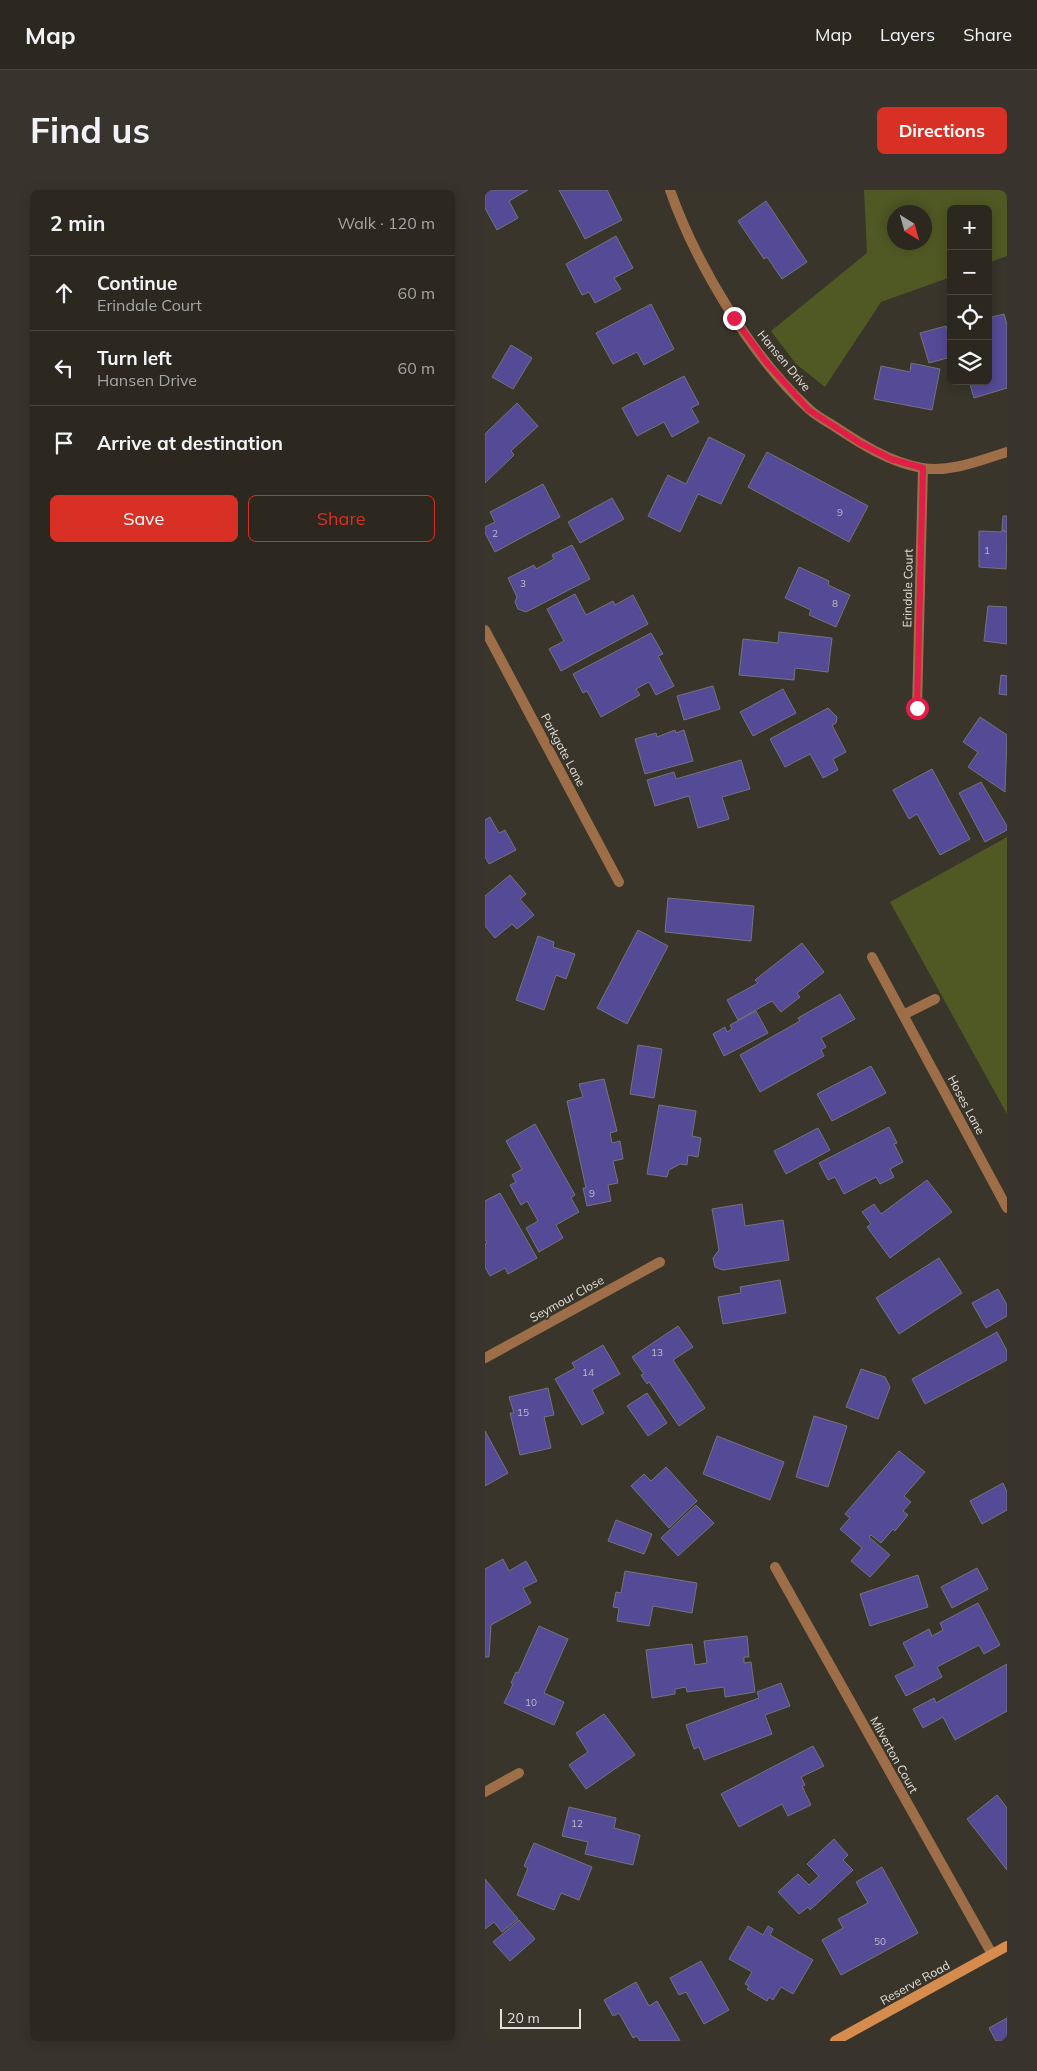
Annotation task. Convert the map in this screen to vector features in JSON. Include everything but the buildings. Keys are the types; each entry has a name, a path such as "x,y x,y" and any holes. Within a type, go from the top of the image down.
{"street":[{"name":"Hansen Drive","path":"670,190 700,258 734,318 766,362 809,410 860,443 891,459 923,468 952,467 1007,452"},
{"name":"Erindale Court","path":"917,708 923,468"},
{"name":"Parkgate Lane","path":"485,630 619,882"},
{"name":"Hoses Lane","path":"872,957 1007,1208"},
{"path":"903,1015 935,1000"},
{"name":"Seymour Close","path":"485,1358 660,1262"},
{"name":"Milverton Court","path":"775,1567 992,1954"},
{"path":"485,1792 519,1773"},
{"name":"Reserve Road","path":"835,2041 1007,1946"}],"green space":[{"path":"864,190 1007,190 1007,256 992,262 992,205 947,205 947,278 881,302 825,387 796,364 771,331 867,253"},
{"path":"1007,837 1007,1114 890,902"}],"route":[{"path":"734,318 766,362 809,410 860,443 891,459 923,468 917,708"}]}
